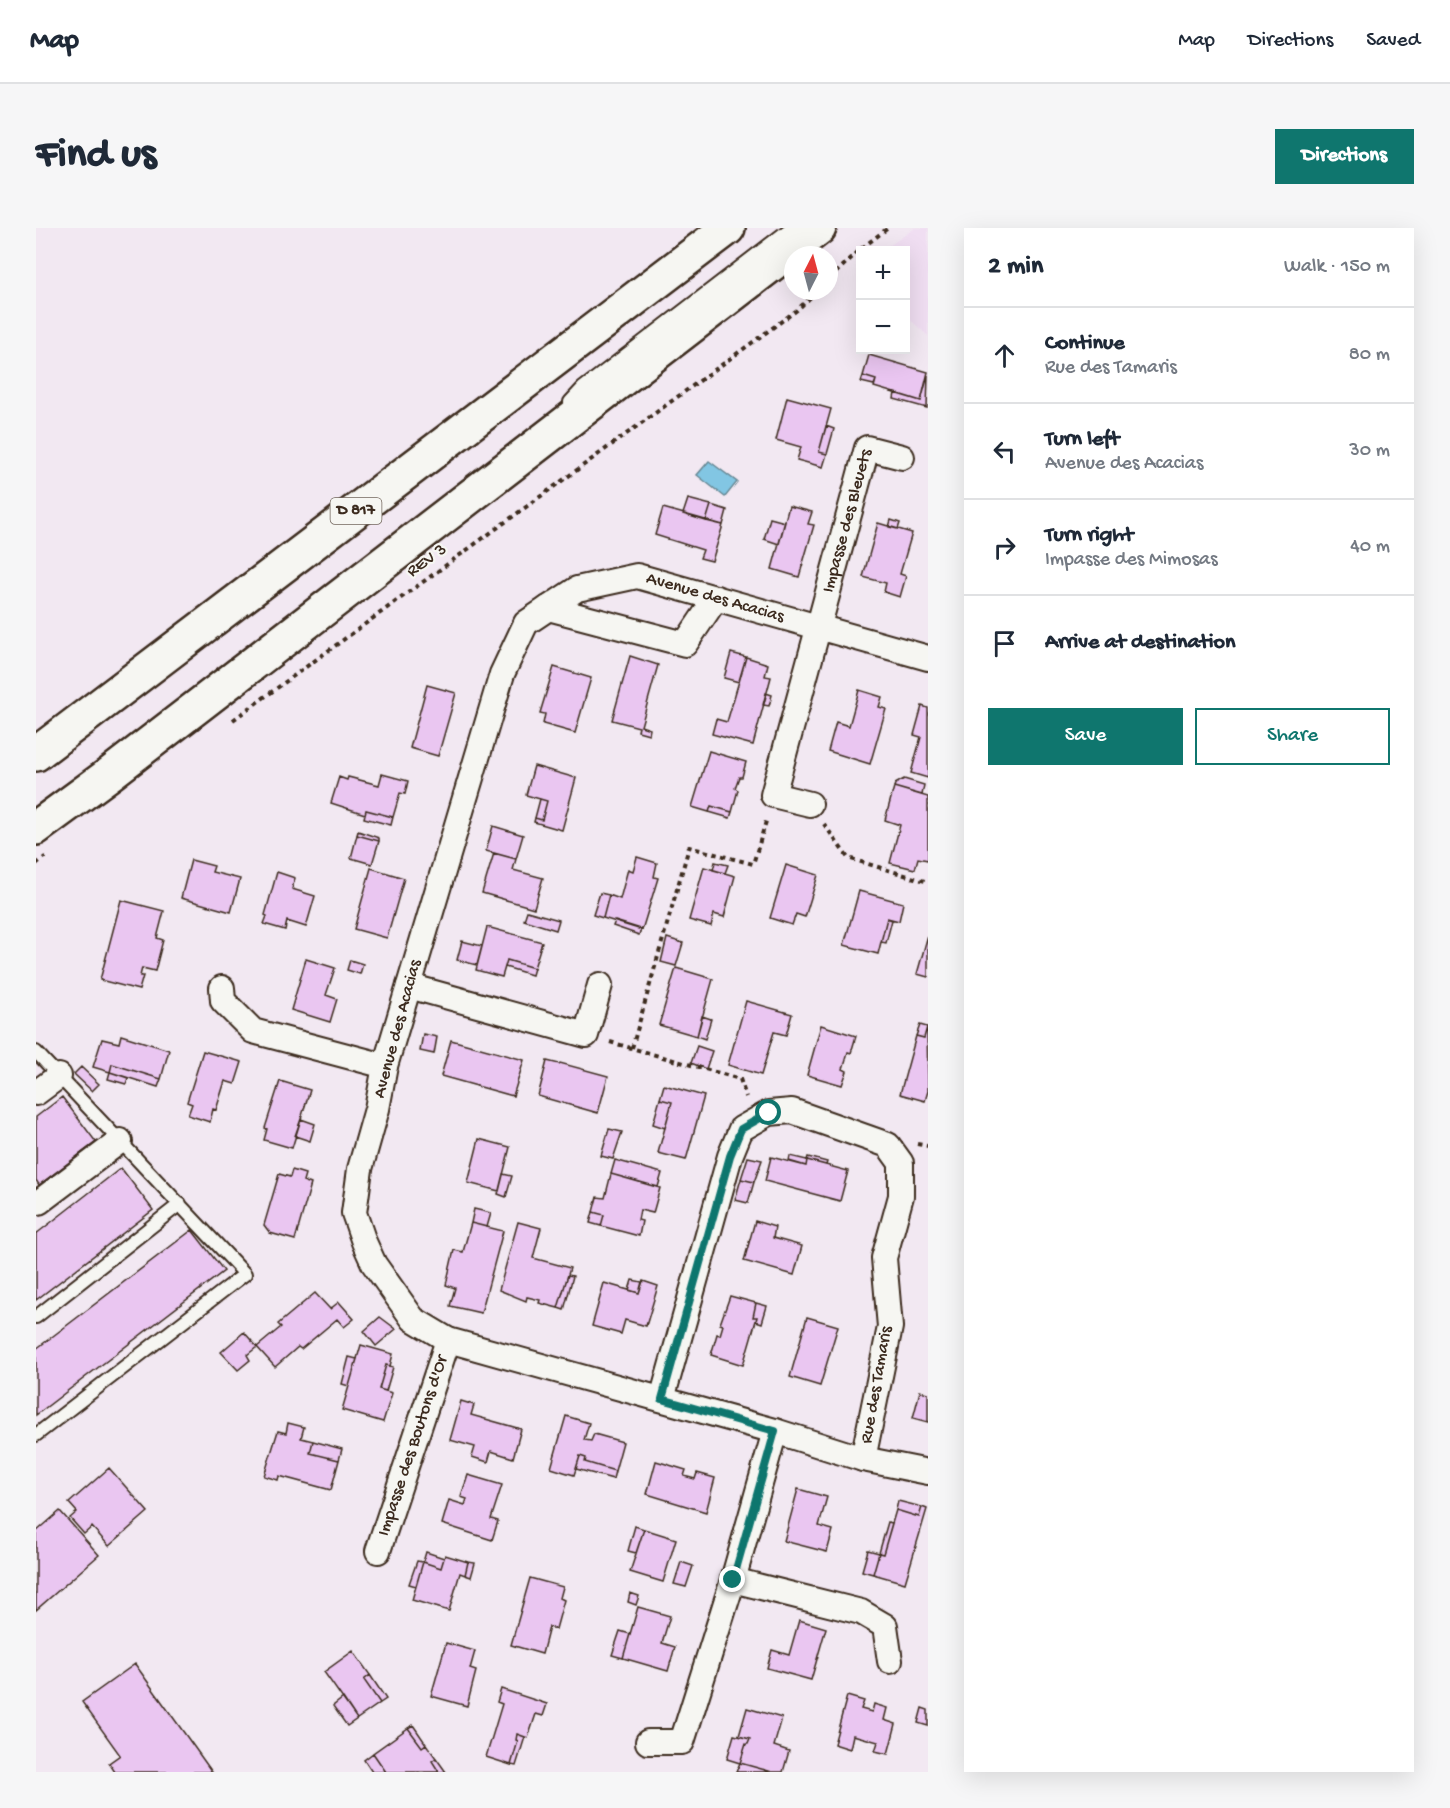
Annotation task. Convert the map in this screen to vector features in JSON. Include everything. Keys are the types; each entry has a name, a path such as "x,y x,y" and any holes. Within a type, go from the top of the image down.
{"main road":[{"name":"D 817","path":"36,754 728,228"},
{"path":"36,828 120,766 819,228"}],"street":[{"name":"Impasse des Bleuets","path":"819,627 867,448 902,457"},
{"name":"Avenue des Acacias","path":"928,657 637,576 577,589 526,623 502,674 385,1066 378,1109 360,1169 354,1214 374,1264 413,1319 448,1340 775,1431 863,1459 928,1472"},
{"path":"548,608 685,644 716,598"},
{"path":"810,804 773,795 819,627"},
{"path":"409,986 586,1035 600,985"},
{"path":"222,988 223,1001 254,1031 385,1066"},
{"path":"36,1093 59,1076"},
{"name":"Rue des Tamaris","path":"662,1399 730,1156 741,1129 769,1113 792,1111 888,1145 901,1163 901,1196 884,1258 890,1327 863,1459"},
{"path":"37,1201 120,1141"},
{"name":"Impasse des Boutons d'Or","path":"378,1551 448,1340"},
{"path":"648,1742 682,1742 733,1580 775,1431"},
{"path":"733,1580 861,1612 885,1626 890,1661"}],"lane":[{"path":"507,468 583,388 791,228"},
{"path":"36,1052 245,1274 36,1435"},
{"path":"36,1317 180,1204"}],"path":[{"path":"838,271 888,228"},
{"name":"REV 3","path":"225,726 797,310 808,300"},
{"path":"632,1048 689,847 753,864 773,795"},
{"path":"810,804 848,858 928,882"},
{"path":"586,1035 740,1078 747,1099"}],"shaded area":[{"path":"915,228 928,228 928,336 910,320 910,246 889,246"}],"water":[{"path":"709,461 737,482 725,497 697,475"}],"building":[{"path":"869,355 928,372 921,401 874,387 876,380 863,376"},
{"path":"928,375 927,408 894,399 895,393 921,401"},
{"path":"863,376 876,380 874,385 861,382"},
{"path":"787,397 831,409 819,452 827,454 823,467 797,460 801,447 776,440"},
{"path":"826,426 834,429 827,454 819,452"},
{"path":"688,499 711,505 706,521 683,514"},
{"path":"711,505 727,510 723,525 706,521"},
{"path":"789,506 812,512 808,524 814,525 799,577 772,569"},
{"path":"663,508 723,525 712,561 700,558 703,550 655,535"},
{"path":"770,518 785,522 779,544 764,539"},
{"path":"891,520 900,523 898,529 889,527"},
{"path":"878,523 912,533 900,574 906,576 900,597 884,592 886,583 863,577"},
{"path":"731,653 746,657 739,682 724,678"},
{"path":"630,656 658,665 641,726 650,729 649,734 638,731 639,727 612,720"},
{"path":"746,657 768,664 765,676 771,677 753,745 712,734 716,719 727,722"},
{"path":"554,667 591,678 575,733 543,724 545,714 540,713"},
{"path":"427,685 456,693 438,756 410,748"},
{"path":"859,690 882,697 879,707 886,709 870,764 828,751 836,722 849,726"},
{"path":"766,693 772,695 769,706 763,705"},
{"path":"922,706 928,708 928,778 911,773 921,737 914,735"},
{"path":"709,751 746,762 742,777 739,777 735,788 738,790 732,812 711,806 709,812 692,807"},
{"path":"534,766 576,778 562,830 534,822 535,818 542,820 547,801 526,795"},
{"path":"382,774 408,781 405,794 400,793 393,817 366,810 365,814 331,803 339,777 379,785"},
{"path":"904,779 924,785 922,795 894,787"},
{"path":"894,787 928,797 928,860 918,858 915,869 890,863 900,825 885,820"},
{"path":"540,799 547,801 542,820 535,818"},
{"path":"711,806 732,812 730,818 709,812"},
{"path":"366,810 393,817 391,825 364,818"},
{"path":"493,826 523,835 516,859 486,851"},
{"path":"358,831 379,838 379,841 357,835"},
{"path":"357,835 379,841 372,864 351,858"},
{"path":"494,853 516,859 513,870 543,878 534,908 482,893"},
{"path":"637,857 657,863 654,877 658,878 642,930 603,918 609,895 620,899 628,869 633,871"},
{"path":"191,860 214,866 212,872 240,879 231,912 181,898"},
{"path":"715,862 728,865 725,873 713,870"},
{"path":"786,865 818,875 805,917 796,914 792,925 770,918"},
{"path":"704,867 735,876 724,917 714,914 711,926 689,920"},
{"path":"371,868 404,878 387,938 354,929"},
{"path":"277,872 295,878 292,889 315,896 306,927 287,921 285,930 264,924"},
{"path":"859,891 903,903 899,921 887,918 878,954 844,945"},
{"path":"600,893 609,895 603,918 593,915"},
{"path":"121,900 164,911 157,938 163,940 155,971 142,968 140,976 143,976 139,990 100,980"},
{"path":"527,911 559,920 556,930 524,920"},
{"path":"887,918 892,920 886,943 881,942"},
{"path":"615,921 641,929 639,935 613,926"},
{"path":"487,927 542,942 534,968 507,960 502,977 476,970"},
{"path":"928,935 928,977 917,974"},
{"path":"667,938 683,943 676,966 661,962"},
{"path":"462,941 482,946 477,965 457,960"},
{"path":"306,959 335,968 326,995 337,999 330,1022 291,1010"},
{"path":"350,960 363,964 360,974 347,970"},
{"path":"507,960 534,968 532,975 505,967"},
{"path":"676,968 713,979 697,1036 659,1025"},
{"path":"746,1001 792,1014 786,1035 774,1032 761,1075 728,1065"},
{"path":"702,1016 711,1019 705,1039 697,1036"},
{"path":"821,1025 856,1036 843,1069 847,1071 842,1085 807,1075"},
{"path":"920,1025 927,1027 924,1038 916,1036"},
{"path":"927,1027 928,1091 925,1101 900,1094 916,1036 924,1038"},
{"path":"423,1034 437,1037 434,1054 420,1051"},
{"path":"121,1035 169,1050 161,1079 112,1064 110,1072 93,1067 102,1039 119,1043"},
{"path":"451,1040 524,1060 513,1096 441,1076"},
{"path":"697,1046 712,1051 706,1069 691,1063"},
{"path":"203,1051 242,1062 235,1084 225,1081 210,1122 188,1115 192,1104 187,1102"},
{"path":"547,1061 608,1076 598,1113 538,1096"},
{"path":"112,1064 161,1079 158,1087 110,1072"},
{"path":"81,1067 99,1084 92,1091 74,1074"},
{"path":"110,1072 128,1078 126,1084 108,1079"},
{"path":"280,1081 310,1090 292,1148 264,1140 267,1129 265,1128"},
{"path":"664,1085 704,1096 686,1160 658,1153 672,1102 660,1099"},
{"path":"62,1097 96,1142 39,1185 36,1180 36,1117"},
{"path":"660,1099 672,1102 665,1128 653,1124"},
{"path":"301,1119 315,1124 310,1141 295,1136"},
{"path":"609,1129 622,1132 613,1159 601,1156"},
{"path":"479,1139 510,1147 499,1191 468,1183"},
{"path":"790,1156 807,1160 806,1166 789,1161"},
{"path":"748,1157 762,1160 754,1182 741,1179"},
{"path":"771,1157 806,1166 807,1160 848,1171 840,1201 765,1181"},
{"path":"808,1157 827,1162 826,1165 807,1160"},
{"path":"615,1160 662,1173 658,1187 611,1174"},
{"path":"121,1168 153,1210 36,1300 36,1234"},
{"path":"292,1170 305,1174 303,1181 311,1184 295,1240 270,1233 264,1225 279,1174 290,1177"},
{"path":"503,1174 512,1176 506,1197 498,1194"},
{"path":"611,1174 660,1188 653,1213 640,1210 638,1220 642,1221 639,1236 601,1226 604,1215 593,1212 597,1197 605,1198"},
{"path":"741,1179 754,1182 748,1203 735,1200"},
{"path":"474,1209 491,1213 487,1227 471,1223"},
{"path":"593,1212 604,1215 601,1226 590,1223"},
{"path":"755,1221 775,1227 773,1238 802,1246 794,1275 744,1261"},
{"path":"518,1222 541,1228 533,1258 570,1268 558,1308 527,1297 526,1301 499,1290"},
{"path":"471,1223 503,1231 481,1313 450,1306 455,1288 446,1285 454,1250 463,1252"},
{"path":"192,1230 224,1271 36,1415 36,1349"},
{"path":"568,1275 573,1276 564,1310 558,1308"},
{"path":"632,1280 642,1282 639,1293 629,1290"},
{"path":"643,1281 658,1286 646,1326 625,1320 621,1334 592,1326 604,1283 639,1293"},
{"path":"315,1293 330,1309 339,1302 354,1319 344,1327 337,1319 275,1367 257,1347 281,1327 278,1324"},
{"path":"730,1296 756,1303 753,1317 757,1317 743,1365 711,1355 717,1334 720,1335 723,1325 720,1324"},
{"path":"756,1303 767,1306 762,1323 756,1321 757,1317 753,1317"},
{"path":"380,1317 396,1329 376,1346 364,1331"},
{"path":"807,1317 838,1326 820,1386 790,1377"},
{"path":"244,1332 257,1347 247,1355 250,1360 238,1370 221,1352"},
{"path":"361,1345 393,1354 390,1366 386,1365 379,1389 392,1393 383,1422 342,1410"},
{"path":"349,1357 357,1359 349,1386 342,1384"},
{"path":"386,1365 393,1367 386,1391 379,1389"},
{"path":"920,1391 928,1393 928,1422 913,1418"},
{"path":"461,1401 474,1405 471,1415 521,1429 513,1458 491,1451 488,1462 472,1457 475,1447 450,1440"},
{"path":"566,1416 589,1423 584,1440 591,1441 594,1434 623,1442 615,1471 585,1462 586,1458 580,1456 574,1475 551,1468"},
{"path":"288,1423 304,1427 301,1438 313,1441 310,1453 339,1460 331,1490 279,1476 278,1480 264,1476 278,1431 286,1433"},
{"path":"313,1441 342,1449 339,1460 310,1453"},
{"path":"580,1456 586,1458 585,1462 615,1471 613,1479 576,1469"},
{"path":"656,1461 686,1470 684,1476 695,1479 697,1473 715,1478 706,1512 647,1494"},
{"path":"109,1468 148,1512 109,1546 92,1527 84,1534 70,1518 77,1512 69,1503"},
{"path":"468,1475 502,1485 491,1519 498,1521 492,1540 442,1524 449,1500 465,1505 467,1499 461,1497"},
{"path":"798,1489 827,1497 819,1526 833,1530 827,1552 784,1541"},
{"path":"898,1501 922,1507 919,1517 896,1510"},
{"path":"922,1507 927,1509 905,1583 873,1574 879,1553 883,1554 896,1510 919,1517"},
{"path":"60,1511 99,1555 36,1610 36,1532"},
{"path":"888,1522 892,1523 883,1554 879,1553"},
{"path":"635,1526 644,1529 636,1553 628,1551"},
{"path":"644,1529 676,1539 663,1582 630,1572"},
{"path":"868,1550 879,1553 873,1574 862,1571"},
{"path":"426,1552 444,1558 441,1568 423,1562"},
{"path":"445,1555 468,1562 465,1575 460,1573 449,1611 412,1600 423,1562 441,1568"},
{"path":"417,1561 423,1562 416,1586 409,1584"},
{"path":"468,1562 475,1563 471,1577 465,1575"},
{"path":"681,1562 693,1566 686,1587 674,1584"},
{"path":"530,1578 563,1587 560,1598 564,1600 556,1629 549,1627 542,1654 511,1645"},
{"path":"630,1593 639,1596 636,1605 628,1602"},
{"path":"638,1607 670,1616 662,1643 675,1647 668,1671 623,1658"},
{"path":"799,1620 826,1628 811,1680 767,1668 772,1650 789,1655"},
{"path":"620,1631 630,1634 623,1658 612,1655"},
{"path":"446,1643 475,1651 470,1669 476,1671 467,1706 431,1696"},
{"path":"353,1651 370,1675 364,1680 380,1703 357,1719 324,1672"},
{"path":"135,1664 212,1772 115,1772 109,1763 120,1755 82,1702"},
{"path":"370,1675 386,1699 380,1703 364,1680"},
{"path":"501,1689 547,1704 543,1716 536,1714 528,1738 517,1734 516,1740 518,1741 511,1765 486,1757 502,1704 497,1702"},
{"path":"847,1696 864,1701 861,1709 872,1712 874,1704 887,1708 884,1720 896,1724 888,1754 875,1751 878,1742 853,1735 850,1749 834,1744"},
{"path":"343,1698 357,1719 347,1726 333,1706"},
{"path":"747,1708 782,1718 774,1746 789,1751 783,1772 772,1772 740,1763 750,1739 739,1736"},
{"path":"922,1708 928,1710 928,1726 918,1723"},
{"path":"413,1725 426,1744 422,1747 408,1728"},
{"path":"408,1728 422,1747 426,1744 436,1758 432,1761 439,1772 386,1772 373,1753"},
{"path":"517,1734 525,1737 516,1766 511,1765 518,1741 516,1740"},
{"path":"734,1735 750,1739 740,1763 727,1759"},
{"path":"373,1753 386,1772 372,1772 364,1760"},
{"path":"436,1758 446,1772 439,1772 432,1761"},
{"path":"740,1763 769,1771 769,1772 736,1772"}],"route":[{"path":"733,1580 775,1431 662,1399 730,1156 741,1129 769,1113"}]}
